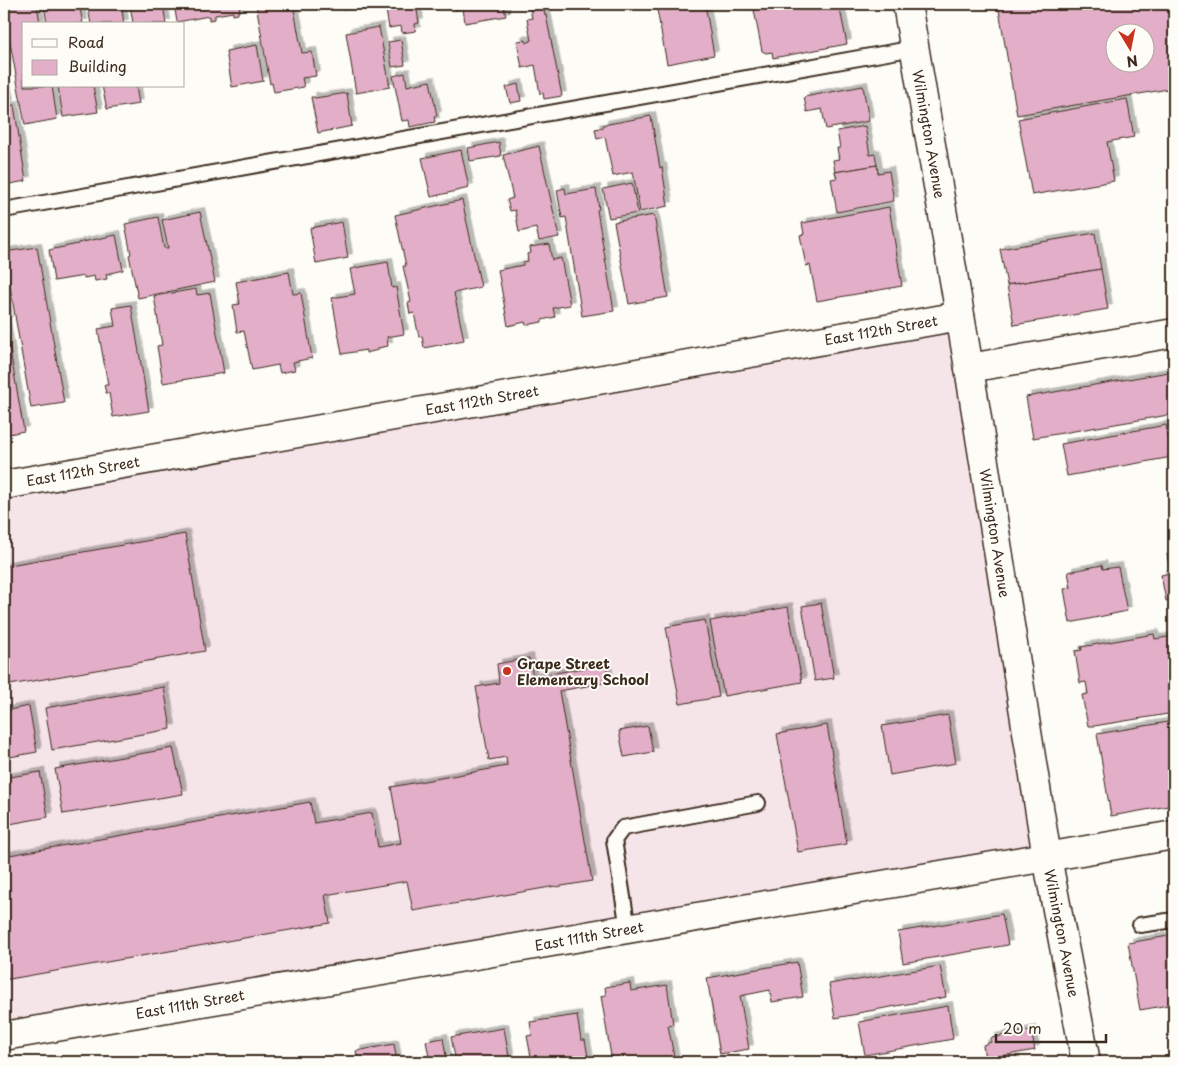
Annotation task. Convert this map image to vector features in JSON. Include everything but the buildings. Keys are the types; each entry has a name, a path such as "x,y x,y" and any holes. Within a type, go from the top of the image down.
{"street":[{"name":"Wilmington Avenue","path":"907,4 960,316 1047,857 1086,1062"},
{"name":"East 112th Street","path":"4,485 960,316"},
{"path":"968,368 1174,333"},
{"name":"East 111th Street","path":"4,1036 1174,835"}],"lane":[{"path":"4,210 915,48"},
{"path":"628,929 614,840 623,828 758,803"},
{"path":"1140,925 1174,920"}],"shaded area":[{"name":"Grape Street Elementary School","path":"953,324 1040,851 4,1030 4,491"}],"place":[{"name":"Grape Street Elementary School","path":"507,671"}]}
